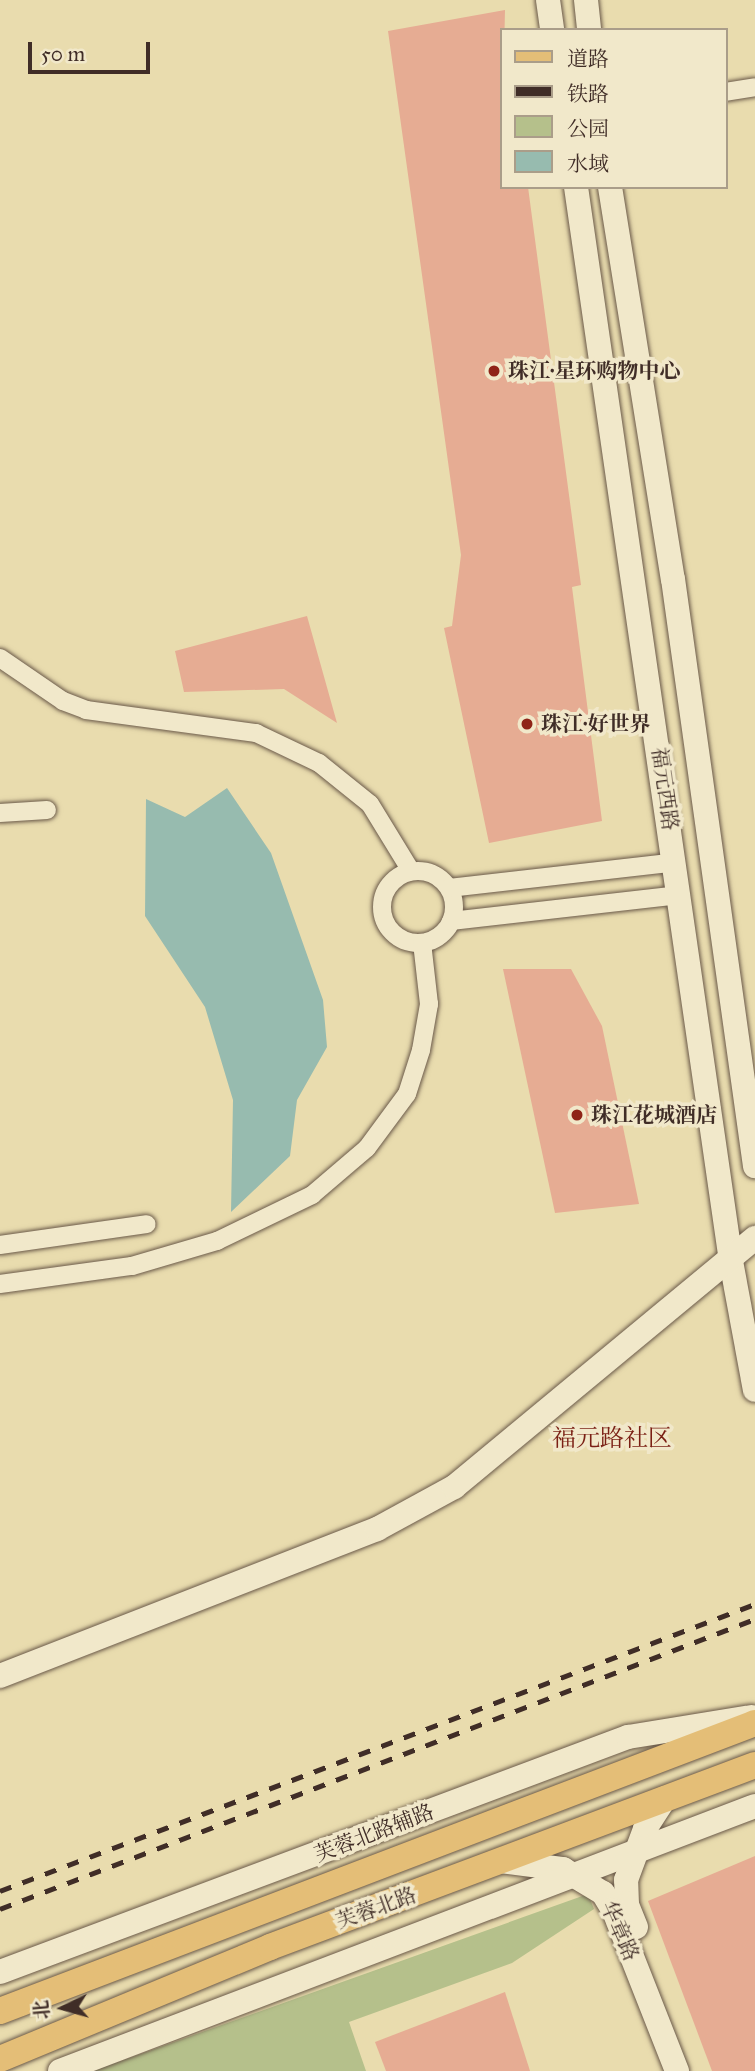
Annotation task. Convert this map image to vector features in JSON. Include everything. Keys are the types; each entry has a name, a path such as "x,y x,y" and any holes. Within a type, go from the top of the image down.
{"main road":[{"path":"586,0 589,28"},
{"name":"福元西路","path":"576,189 676,862 731,1261 755,1390"},
{"name":"福元西路","path":"610,189 673,579 755,1166"},
{"path":"0,1676 377,1529 454,1487 731,1261 755,1238"},
{"name":"芙蓉北路辅路","path":"0,1972 628,1737 755,1717"},
{"name":"芙蓉北路","path":"0,2011 755,1723"},
{"name":"芙蓉北路","path":"0,2059 198,1976 755,1765"},
{"name":"华章路","path":"665,1798 635,1851 626,1880 627,1905 692,2071"},
{"path":"60,2071 755,1806"},
{"name":"华章路","path":"500,1861 547,1865 573,1875 603,1893 614,1910 677,2071"}],"street":[{"path":"727,92 755,87"},
{"path":"0,658 63,701 86,710 256,733 319,763 370,804 411,871"},
{"path":"0,813 47,810"},
{"path":"449,888 676,862"},
{"path":"411,871 432,874 449,888 453,898 451,921 444,932 422,943 396,936 382,912 388,886 411,871"},
{"path":"451,921 680,895"},
{"path":"0,1284 144,1263 217,1241 312,1195 367,1147 407,1094 421,1049 429,1004 422,943"},
{"path":"0,1245 147,1224"}],"green space":[{"path":"588,1894 594,1909 512,1963 349,2022 366,2071 93,2071"}],"water":[{"path":"227,788 271,853 323,1000 327,1047 297,1100 290,1156 231,1212 233,1100 205,1007 145,916 146,799 185,817"}],"building":[{"name":"珠江·星环购物中心","path":"505,10 505,28 500,28 500,189 528,189 581,585 572,587 602,821 489,843 444,628 452,626 461,555 388,31"},
{"path":"307,616 337,723 284,689 184,692 175,651"},
{"name":"珠江花城酒店","path":"503,969 571,969 602,1026 639,1204 555,1213"},
{"path":"755,1856 755,2071 712,2071 648,1901"},
{"path":"505,1992 530,2071 386,2071 375,2042"}],"railway":[{"path":"0,1891 755,1604"},
{"path":"0,1909 755,1619"}],"place":[{"name":"珠江·星环购物中心","path":"494,371"},
{"name":"珠江·好世界","path":"527,724"},
{"name":"珠江花城酒店","path":"577,1115"}],"district":[{"name":"福元路社区","path":"612,1439"}]}
